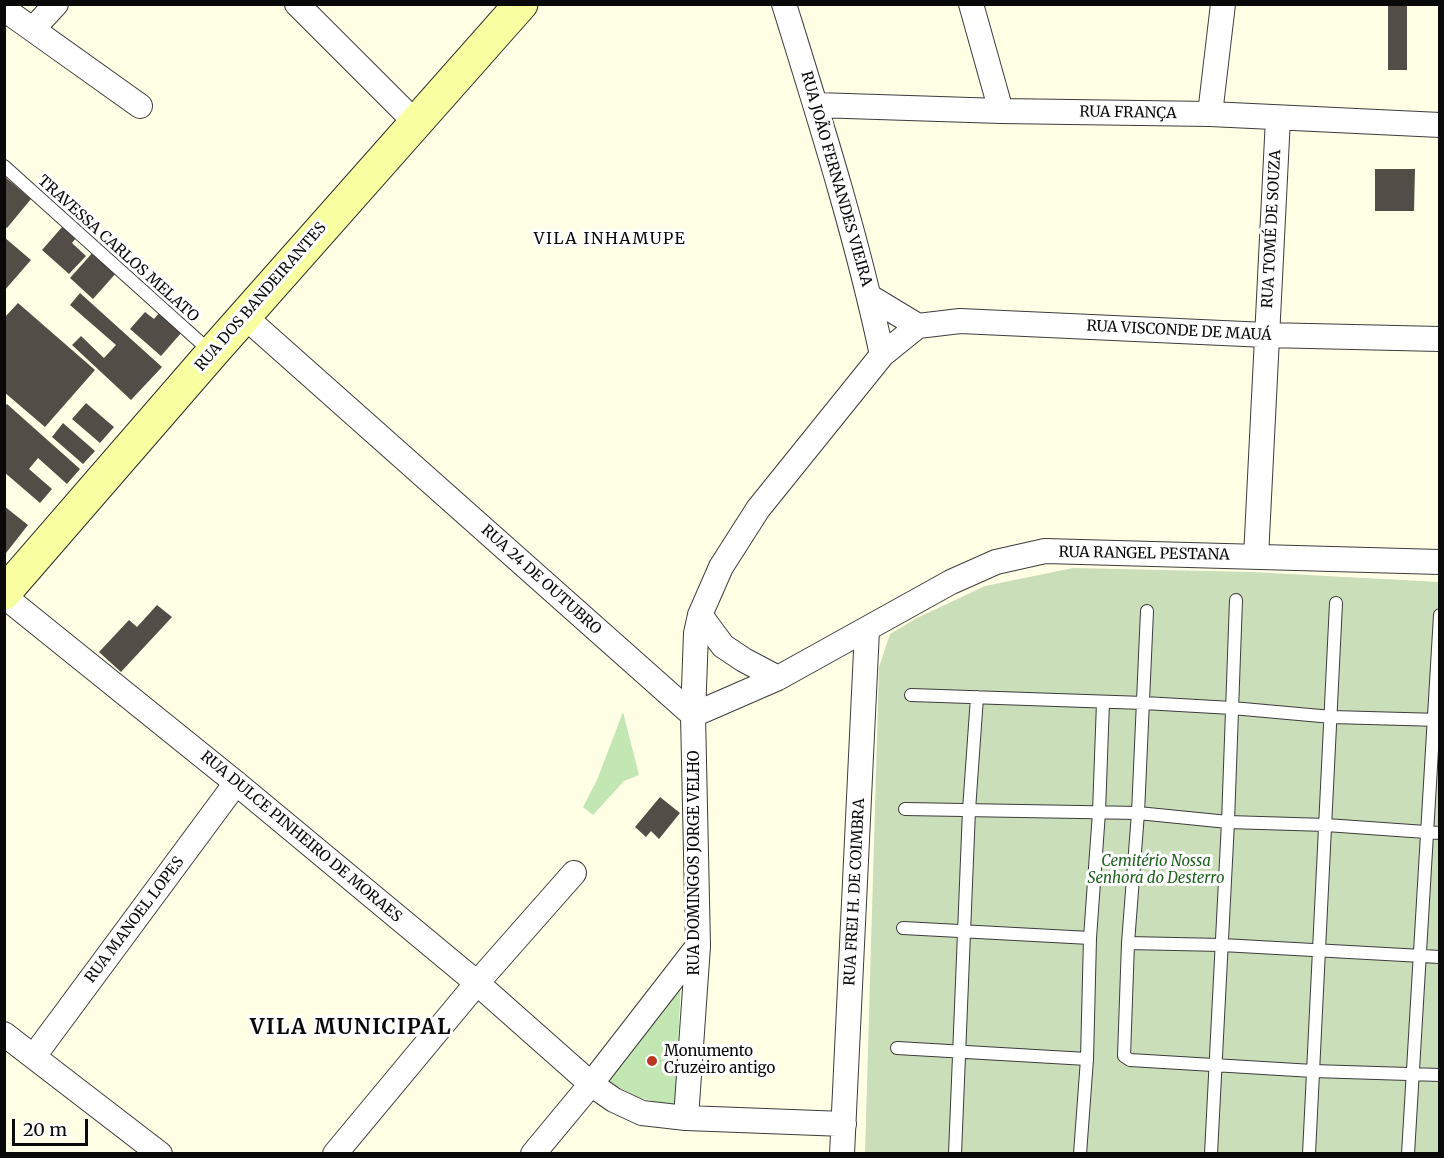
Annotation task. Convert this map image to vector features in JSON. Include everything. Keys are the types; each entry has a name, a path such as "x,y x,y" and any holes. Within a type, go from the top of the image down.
{"street":[{"path":"33,29 56,4"},
{"path":"297,4 416,123"},
{"name":"RUA DOS BANDEIRANTES","path":"4,595 244,316 522,4"},
{"name":"RUA JOÃO FERNANDES VIEIRA","path":"784,4 816,105 870,297 882,355"},
{"path":"971,4 1000,111"},
{"path":"1210,114 1223,4"},
{"path":"4,9 140,106"},
{"name":"RUA FRANÇA","path":"816,105 1210,114 1440,125"},
{"name":"RUA TOMÉ DE SOUZA","path":"1256,557 1278,118"},
{"path":"867,630 778,678 693,715 696,633 700,615 721,567 758,509 882,355 918,326 870,297"},
{"name":"RUA 24 DE OUTUBRO","path":"244,316 693,715"},
{"name":"RUA VISCONDE DE MAUÁ","path":"918,326 960,321 1266,335 1440,339"},
{"name":"RUA RANGEL PESTANA","path":"867,630 951,582 996,562 1045,551 1440,562"},
{"name":"RUA DULCE PINHEIRO DE MORAES","path":"4,595 477,982 591,1084 614,1100 642,1113 686,1118 844,1124"},
{"path":"700,615 723,646 778,678"},
{"name":"RUA FREI H. DE COIMBRA","path":"842,1154 867,630"},
{"name":"RUA DOMINGOS JORGE VELHO","path":"686,1118 698,946 693,715"},
{"name":"RUA MANOEL LOPES","path":"34,1056 236,783"},
{"path":"335,1154 477,982 574,873"},
{"path":"533,1154 591,1084 698,946"},
{"path":"4,1034 160,1154"}],"lane":[{"name":"TRAVESSA CARLOS MELATO","path":"4,166 212,353"},
{"path":"1211,1154 1228,822 1236,600"},
{"path":"1309,1154 1336,603"},
{"path":"1147,611 1138,813 1128,943 1124,1056 1130,1060 1313,1071 1440,1075"},
{"path":"1408,1154 1420,955 1434,832 1440,615"},
{"path":"911,695 1144,703 1332,717 1437,720"},
{"path":"955,1154 969,810 977,697"},
{"path":"1080,1154 1087,1059 1090,938 1099,812 1103,702"},
{"path":"905,809 1138,813 1228,822 1434,832"},
{"path":"903,928 1090,938"},
{"path":"1128,943 1222,945 1440,957"},
{"path":"897,1048 1087,1059"}],"green space":[{"name":"Cemitério Nossa Senhora do Desterro","path":"1073,568 1252,572 1439,582 1439,1153 865,1154 879,667 890,634 917,618 985,586"},
{"path":"623,712 639,775 624,781 593,815 583,807 597,780"},
{"path":"681,982 675,1106 640,1098 606,1081"}],"building":[{"path":"1388,4 1407,4 1407,70 1388,70"},
{"path":"1375,169 1415,169 1414,211 1375,211"},
{"path":"4,176 31,199 7,228 4,226"},
{"path":"63,226 76,238 72,243 86,256 69,274 42,250"},
{"path":"4,237 31,260 4,291"},
{"path":"94,251 117,272 93,299 70,278"},
{"path":"80,293 162,367 131,400 72,345 81,336 104,358 116,345 70,305"},
{"path":"18,303 95,370 45,427 4,392 4,318"},
{"path":"145,312 154,319 160,312 182,332 161,356 130,329"},
{"path":"86,403 114,427 100,443 72,419"},
{"path":"7,404 80,469 67,484 38,458 29,469 52,489 40,503 4,472 4,407"},
{"path":"63,423 95,451 83,464 52,437"},
{"path":"4,506 28,525 6,553 4,552"},
{"path":"157,605 172,617 121,672 99,652 129,620 137,627"},
{"path":"660,797 680,813 659,839 651,831 646,837 635,827"}],"place":[{"name":"Monumento Cruzeiro antigo","path":"652,1061"}],"district":[{"name":"VILA INHAMUPE","path":"610,239"},
{"name":"VILA MUNICIPAL","path":"351,1028"}]}
